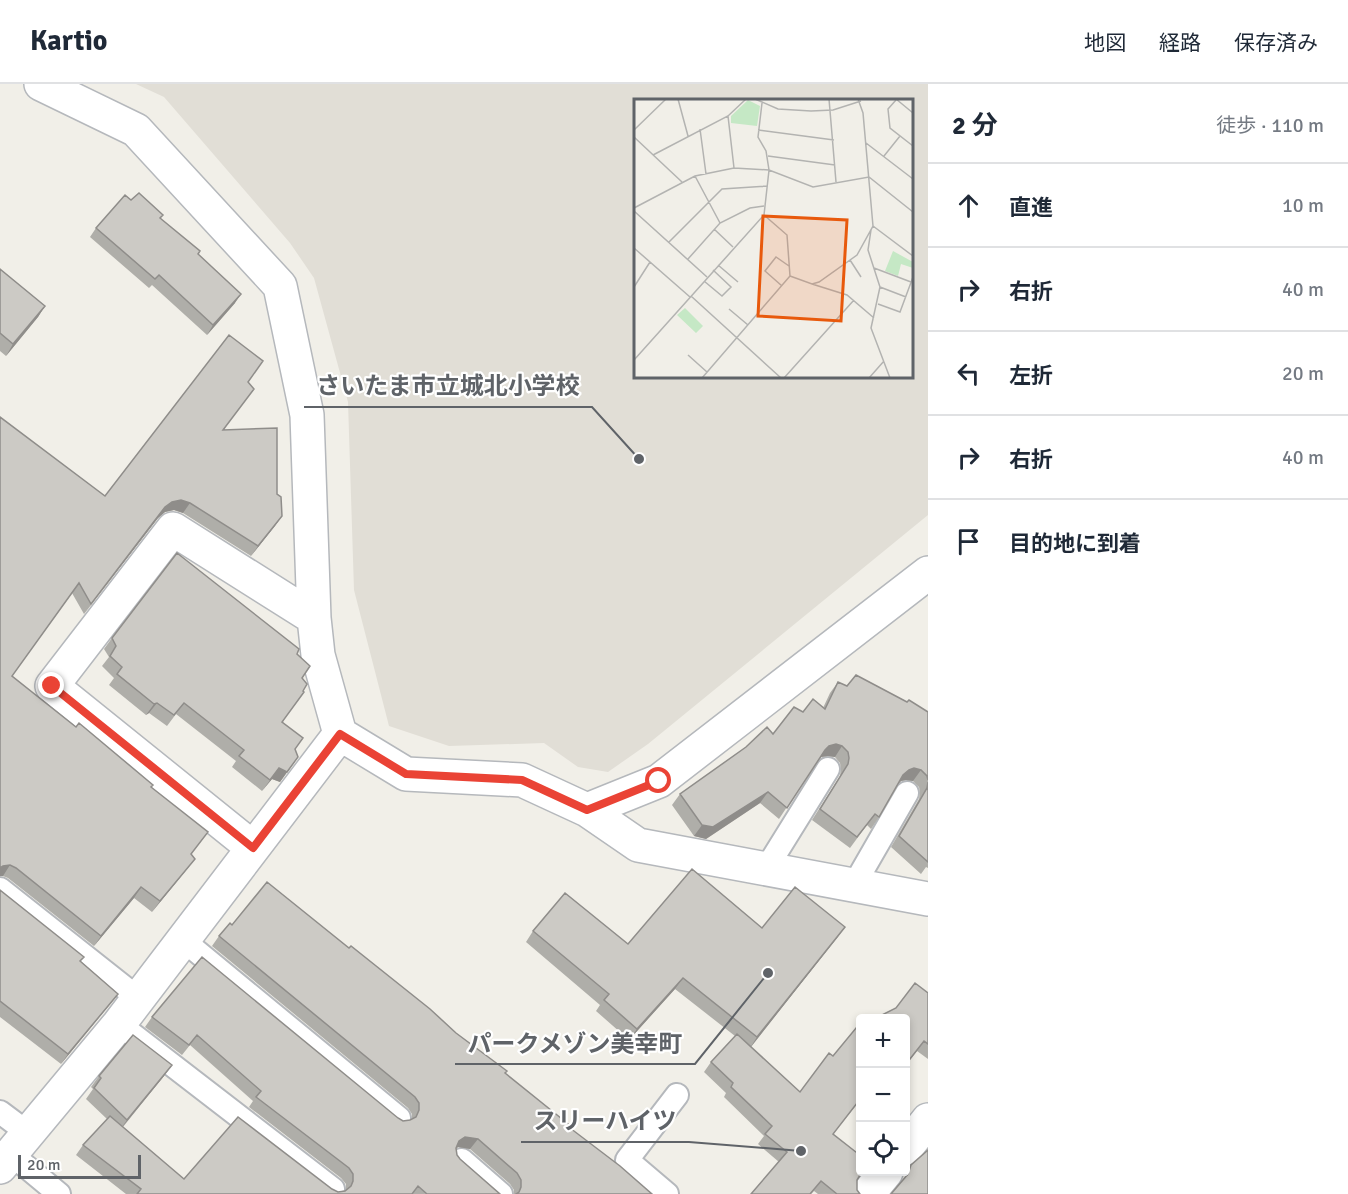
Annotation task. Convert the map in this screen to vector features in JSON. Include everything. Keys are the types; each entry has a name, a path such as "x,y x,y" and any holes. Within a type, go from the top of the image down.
{"street":[{"path":"41,84 136,130 280,286 307,415 314,618 318,654 340,734 406,774 522,780 587,810 638,845 928,898"},
{"path":"253,848 52,686 173,529 314,618"},
{"path":"587,810 659,781 928,573"},
{"path":"13,1151 129,1012 340,734"},
{"path":"910,1143 928,1120"},
{"path":"868,1194 883,1176"}],"lane":[{"path":"766,869 828,769"},
{"path":"854,885 907,793"},
{"path":"0,889 129,1012 333,1189"},
{"path":"183,940 399,1118"},
{"path":"668,1194 627,1160 677,1095"},
{"path":"0,1112 13,1151 59,1194"},
{"path":"462,1160 501,1194"}],"shaded area":[{"path":"136,84 928,84 928,515 648,744 608,772 578,767 544,743 449,746 389,726 354,590 348,402 314,278 290,243 164,97"}],"building":[{"path":"139,193 163,215 160,218 200,251 198,254 241,294 213,325 159,275 155,279 96,228 125,195 131,200"},
{"path":"0,269 45,306 13,344 0,333"},
{"path":"229,335 263,361 248,382 254,389 223,430 277,428 277,494 281,497 282,516 258,546 190,503 181,500 172,502 165,507 91,604 79,583 12,676 76,727 79,723 153,785 151,787 208,832 191,854 195,859 160,901 141,887 101,936 16,868 10,865 0,868 0,417 105,496"},
{"path":"177,553 299,649 297,654 310,666 302,678 307,684 304,692 282,722 303,738 295,749 298,757 287,772 279,768 270,780 239,756 244,750 184,703 174,715 157,703 154,704 117,674 122,667 110,656 116,646 112,638"},
{"path":"856,675 907,702 909,700 928,712 928,780 921,770 914,768 909,770 903,775 879,817 875,814 857,837 820,809 848,764 848,752 836,744 825,750 787,808 768,792 713,827 702,825 680,794 746,747 767,727 773,734 794,707 803,712 813,699 825,709 838,682 847,686"},
{"path":"928,782 928,862 899,836 927,788"},
{"path":"692,869 762,928 795,887 845,927 757,1037 683,978 637,1029 604,1000 609,994 533,931 565,893 628,944"},
{"path":"267,882 507,1071 505,1073 652,1194 516,1194 521,1187 521,1180 517,1173 478,1139 465,1137 459,1141 456,1148 457,1155 500,1194 427,1194 418,1186 412,1194 137,1194 141,1189 83,1145 110,1116 184,1179 238,1117 332,1189 338,1192 345,1191 353,1181 353,1174 349,1168 256,1097 261,1091 197,1035 189,1045 152,1017 202,957 398,1118 403,1121 410,1120 416,1117 419,1110 419,1103 415,1097 219,936 230,923 232,925"},
{"path":"0,890 84,957 80,961 118,994 68,1054 0,1001"},
{"path":"915,983 928,993 928,1044 924,1041 910,1059 910,1014 884,1014 896,1008"},
{"path":"856,1028 856,1104 833,1134 856,1152 856,1176 860,1176 857,1190 860,1194 837,1194 821,1181 810,1194 751,1194 787,1152 765,1134 772,1126 731,1087 733,1083 711,1062 737,1034 800,1092 829,1053 833,1056"},
{"path":"133,1035 172,1065 127,1120 94,1088 101,1078 99,1076"},
{"path":"928,1150 928,1194 891,1194 906,1176 910,1176 911,1165"}],"place":[{"name":"さいたま市立城北小学校","path":"639,459"},
{"name":"パークメゾン美幸町","path":"768,973"},
{"name":"スリーハイツ","path":"801,1151"}],"route":[{"path":"52,686 253,848 340,734 406,774 522,780 587,810 659,781"}]}
